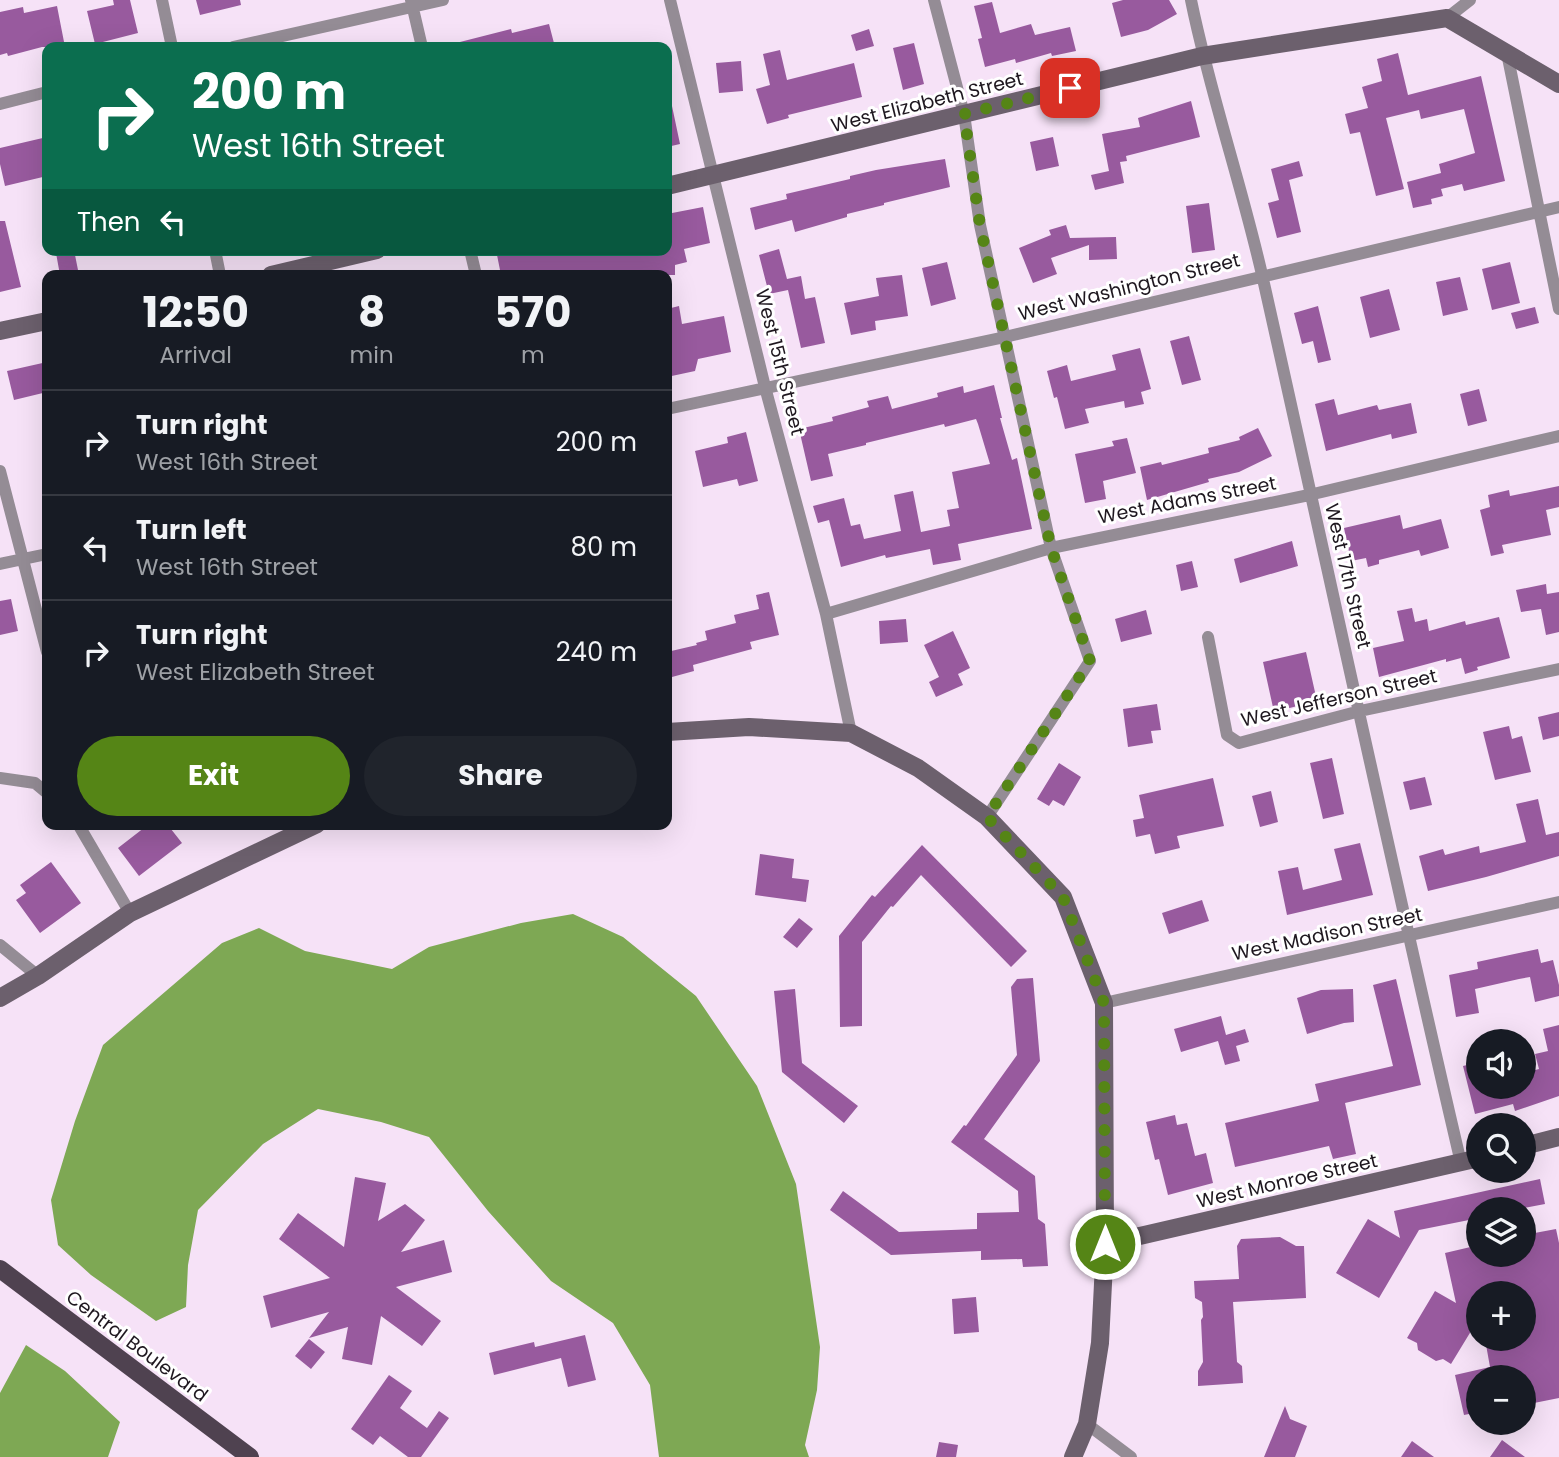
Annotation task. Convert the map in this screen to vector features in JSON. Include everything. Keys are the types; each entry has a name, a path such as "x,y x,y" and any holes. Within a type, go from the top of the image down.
{"main road":[{"name":"Central Boulevard","path":"0,1269 250,1457"}],"street":[{"path":"162,0 171,42"},
{"path":"253,42 412,3 443,0"},
{"name":"West 15th Street","path":"670,0 765,387 826,614 851,733"},
{"path":"934,0 964,114 980,225 1051,548 1090,661 987,817"},
{"name":"West 17th Street","path":"1191,0 1202,56 1262,275 1408,937 1466,1147"},
{"path":"1470,0 1447,18 1559,84"},
{"path":"412,3 421,42"},
{"name":"West Elizabeth Street","path":"672,185 1202,56 1447,18"},
{"path":"1507,54 1559,309"},
{"path":"0,104 42,93"},
{"name":"West Washington Street","path":"672,408 1005,337 1559,207"},
{"path":"292,270 352,256"},
{"path":"0,331 42,322"},
{"name":"West Adams Street","path":"826,614 1051,548 1309,495 1559,436"},
{"path":"0,471 42,633"},
{"path":"0,564 42,555"},
{"name":"West Jefferson Street","path":"1208,637 1227,735 1239,743 1360,710 1559,669"},
{"path":"672,732 749,727 851,733 918,768 987,817 1063,897 1104,1003 1105,1244 1100,1343 1087,1424 1073,1457"},
{"path":"0,778 35,783 42,789"},
{"path":"82,830 130,913"},
{"path":"0,998 38,976 130,913 304,830"},
{"name":"West Madison Street","path":"1104,1003 1559,902"},
{"path":"0,945 38,976"},
{"path":"1536,1143 1559,1138"},
{"name":"West Monroe Street","path":"1105,1244 1466,1162"},
{"path":"1087,1424 1131,1457"}],"shaded area":[{"path":"573,914 623,937 696,996 757,1086 796,1184 820,1347 817,1390 805,1445 809,1457 659,1457 650,1385 613,1323 551,1281 488,1211 429,1137 381,1122 318,1109 263,1144 198,1210 188,1265 186,1307 156,1321 91,1275 58,1245 51,1200 75,1121 103,1045 222,943 259,928 305,951 392,969 429,947 521,923"},
{"path":"26,1345 65,1371 120,1422 108,1457 0,1457 0,1393"}],"building":[{"path":"113,0 130,0 138,33 95,42 87,11 114,5"},
{"path":"196,0 240,0 241,5 200,15"},
{"path":"1123,0 1169,0 1177,14 1148,30 1121,37 1112,3"},
{"path":"992,2 1000,33 1031,24 1035,35 1070,27 1076,51 1052,56 1051,53 1016,63 1015,59 985,67 978,39 982,38 974,6"},
{"path":"57,6 64,42 42,42 42,47 8,56 7,53 0,55 0,12 23,7 24,13"},
{"path":"549,24 554,42 460,42 511,29 512,33"},
{"path":"869,29 874,46 856,51 851,35"},
{"path":"914,43 924,84 903,90 893,48"},
{"path":"780,50 787,80 854,63 862,97 788,115 789,118 767,124 756,89 770,85 763,54"},
{"path":"1398,53 1408,95 1481,76 1505,181 1464,191 1462,184 1441,189 1443,196 1431,199 1432,204 1413,208 1407,182 1441,173 1439,164 1475,153 1464,109 1421,119 1419,110 1386,118 1404,189 1376,196 1360,132 1350,134 1345,114 1368,108 1362,87 1382,81 1377,59"},
{"path":"741,61 743,91 719,93 716,63"},
{"path":"1191,101 1200,137 1126,156 1127,161 1120,162 1124,183 1095,190 1091,175 1109,171 1102,134 1140,127 1138,118"},
{"path":"672,106 680,144 672,146"},
{"path":"1053,137 1059,166 1036,171 1030,142"},
{"path":"42,138 42,177 5,186 0,148"},
{"path":"945,159 950,187 884,203 795,232 792,220 755,230 750,208 787,199 786,194 876,170"},
{"path":"1299,161 1303,176 1289,180 1301,232 1277,238 1268,203 1279,200 1271,169"},
{"path":"1209,203 1215,250 1192,253 1186,206"},
{"path":"703,207 710,243 684,249 687,262 675,265 675,275 672,275 672,270 500,270 497,256 672,256 672,213"},
{"path":"0,221 5,221 21,287 0,292"},
{"path":"1066,225 1070,238 1116,237 1117,259 1089,260 1089,245 1051,258 1057,274 1033,283 1019,248 1051,235 1049,230"},
{"path":"779,249 787,279 801,276 805,299 815,297 825,343 801,348 788,290 769,294 759,255"},
{"path":"57,256 75,256 78,270 59,270"},
{"path":"947,262 956,299 931,306 922,268"},
{"path":"1510,262 1520,303 1492,310 1482,269"},
{"path":"902,275 908,316 875,321 876,330 851,335 844,303 879,296 876,278"},
{"path":"1460,277 1468,310 1443,316 1436,282"},
{"path":"1389,289 1400,330 1370,338 1360,297"},
{"path":"679,306 682,324 724,316 731,352 698,359 695,371 672,376 672,308"},
{"path":"1318,306 1331,360 1318,363 1313,341 1302,344 1294,313"},
{"path":"1535,307 1539,323 1516,329 1511,313"},
{"path":"1189,336 1201,380 1182,385 1170,341"},
{"path":"1140,348 1151,389 1141,392 1144,404 1125,408 1124,401 1085,409 1089,423 1065,429 1047,371 1067,365 1071,381 1116,370 1112,355"},
{"path":"42,363 42,393 14,400 7,371"},
{"path":"994,385 1012,460 1017,458 1032,529 958,544 961,560 933,565 930,549 886,558 885,555 841,567 829,520 818,523 813,506 844,498 851,526 860,524 864,539 901,531 894,495 913,491 921,532 950,526 947,510 959,508 952,472 990,464 978,424 976,419 945,427 944,424 828,454 833,476 811,481 799,429 833,421 832,417 869,407 867,401 888,396 892,409 938,397 937,393 963,386 964,393"},
{"path":"1479,389 1487,421 1468,426 1460,394"},
{"path":"1334,399 1338,415 1377,405 1379,410 1411,403 1417,433 1392,439 1391,434 1326,451 1315,404"},
{"path":"1258,428 1272,456 1239,472 1208,479 1209,482 1147,500 1140,467 1161,462 1162,465 1209,453 1208,448 1240,440 1239,437"},
{"path":"746,432 758,481 739,486 737,479 703,487 695,451 728,443 727,437"},
{"path":"1127,438 1136,473 1103,481 1106,499 1085,503 1075,454 1114,446 1112,441"},
{"path":"1559,486 1559,507 1546,510 1551,535 1502,545 1504,553 1491,556 1480,510 1490,507 1488,495 1509,490 1510,496"},
{"path":"1400,515 1403,529 1441,519 1449,548 1421,556 1419,550 1379,560 1379,564 1368,567 1366,558 1351,561 1344,528"},
{"path":"1292,541 1298,566 1240,583 1234,559"},
{"path":"1192,561 1198,587 1181,591 1176,565"},
{"path":"1546,584 1547,594 1559,592 1559,632 1546,635 1541,609 1521,612 1516,590"},
{"path":"769,592 779,635 750,642 752,649 693,665 694,671 672,677 672,651 697,645 696,643 707,640 705,631 736,623 734,615 759,609 756,595"},
{"path":"11,599 18,631 0,635 0,601"},
{"path":"1412,608 1415,622 1427,619 1429,631 1465,621 1466,625 1499,617 1510,658 1477,667 1478,670 1465,674 1461,658 1446,662 1446,659 1379,677 1373,648 1404,641 1397,611"},
{"path":"1146,610 1152,634 1121,642 1115,619"},
{"path":"906,619 908,642 880,644 879,621"},
{"path":"953,631 970,668 958,674 963,685 936,697 929,682 939,677 924,645"},
{"path":"1306,652 1317,701 1274,712 1263,662"},
{"path":"1157,704 1161,730 1151,731 1153,743 1128,747 1123,709"},
{"path":"1559,712 1559,736 1543,740 1538,717"},
{"path":"1509,726 1512,739 1522,736 1531,772 1495,780 1483,732"},
{"path":"1332,758 1344,814 1323,819 1310,763"},
{"path":"1059,763 1081,777 1064,806 1053,800 1049,806 1037,799"},
{"path":"1425,777 1432,805 1410,810 1403,782"},
{"path":"1213,778 1224,826 1177,836 1180,848 1155,854 1150,834 1136,837 1133,820 1144,818 1139,795"},
{"path":"1271,791 1278,822 1260,827 1252,796"},
{"path":"1538,799 1546,835 1559,832 1559,856 1428,891 1419,856 1443,849 1445,855 1479,846 1480,853 1526,842 1516,804"},
{"path":"141,830 172,830 182,843 139,876 118,848"},
{"path":"1360,843 1373,895 1287,915 1278,871 1298,867 1303,890 1342,880 1334,849"},
{"path":"922,845 1027,951 1011,967 921,875 862,942 862,1026 840,1027 839,936 872,895 875,897"},
{"path":"760,854 794,859 792,878 809,880 806,902 755,895"},
{"path":"51,862 81,903 40,933 16,900 26,893 20,885"},
{"path":"1202,900 1209,921 1169,934 1162,913"},
{"path":"799,918 813,929 797,948 783,937"},
{"path":"1538,949 1541,963 1553,960 1559,996 1535,1002 1530,977 1519,979 1475,989 1479,1013 1456,1017 1449,975 1478,969 1477,962"},
{"path":"1033,978 1040,1061 984,1139 1035,1176 1038,1219 1045,1224 1048,1266 1023,1267 1022,1259 981,1260 981,1251 891,1255 830,1210 843,1191 899,1232 977,1229 977,1213 1019,1212 1018,1191 951,1142 964,1125 966,1126 1017,1055 1011,987 1017,979"},
{"path":"1396,979 1421,1085 1345,1103 1356,1154 1333,1159 1329,1146 1235,1167 1225,1123 1319,1101 1315,1084 1393,1066 1373,985"},
{"path":"795,989 802,1063 858,1106 844,1123 782,1072 774,991"},
{"path":"1353,989 1354,1022 1307,1034 1297,998 1321,990"},
{"path":"1221,1016 1226,1035 1245,1029 1249,1042 1236,1046 1240,1061 1225,1065 1218,1041 1181,1052 1174,1029"},
{"path":"1559,1025 1559,1096 1515,1111 1513,1104 1475,1113 1471,1099 1536,1099 1536,1070 1539,1069 1536,1054 1548,1051 1543,1029"},
{"path":"1175,1115 1177,1125 1187,1123 1195,1156 1206,1153 1213,1183 1168,1195 1159,1159 1155,1160 1146,1122"},
{"path":"355,1177 386,1183 378,1221 405,1204 425,1220 401,1252 444,1240 452,1272 396,1287 441,1321 422,1346 381,1316 372,1365 342,1359 348,1327 309,1338 329,1312 271,1328 263,1296 330,1278 279,1239 298,1213 344,1247"},
{"path":"1540,1179 1545,1204 1536,1206 1536,1197 1466,1197 1466,1221 1419,1230 1379,1298 1336,1273 1368,1219 1400,1238 1394,1211 1522,1183 1536,1183 1536,1180"},
{"path":"1556,1229 1559,1243 1559,1398 1536,1403 1536,1365 1490,1365 1487,1351 1536,1351 1536,1281 1466,1281 1466,1339 1451,1364 1443,1359 1436,1361 1418,1350 1417,1343 1407,1338 1435,1291 1456,1303 1445,1253 1466,1248 1466,1267 1536,1267 1536,1233"},
{"path":"1280,1237 1296,1246 1304,1246 1306,1298 1233,1302 1237,1362 1242,1366 1243,1383 1198,1386 1198,1371 1203,1362 1203,1317 1202,1302 1195,1298 1194,1281 1239,1279 1237,1246 1241,1239"},
{"path":"976,1297 979,1332 954,1334 952,1299"},
{"path":"585,1335 596,1380 568,1387 561,1358 494,1375 489,1353 534,1342 535,1347"},
{"path":"309,1339 325,1352 311,1369 295,1356"},
{"path":"1466,1372 1466,1415 1464,1415 1455,1375"},
{"path":"389,1375 412,1391 400,1408 427,1428 439,1411 449,1418 421,1457 408,1457 380,1436 373,1445 351,1429"},
{"path":"1285,1406 1290,1419 1307,1426 1295,1457 1264,1457"},
{"path":"1502,1440 1525,1457 1490,1457"},
{"path":"1412,1441 1434,1457 1401,1457"},
{"path":"939,1442 958,1445 956,1457 936,1457"}],"route":[{"path":"1070,88 964,114 980,225 1051,548 1090,661 987,817 1063,897 1104,1003 1105,1244"}]}
